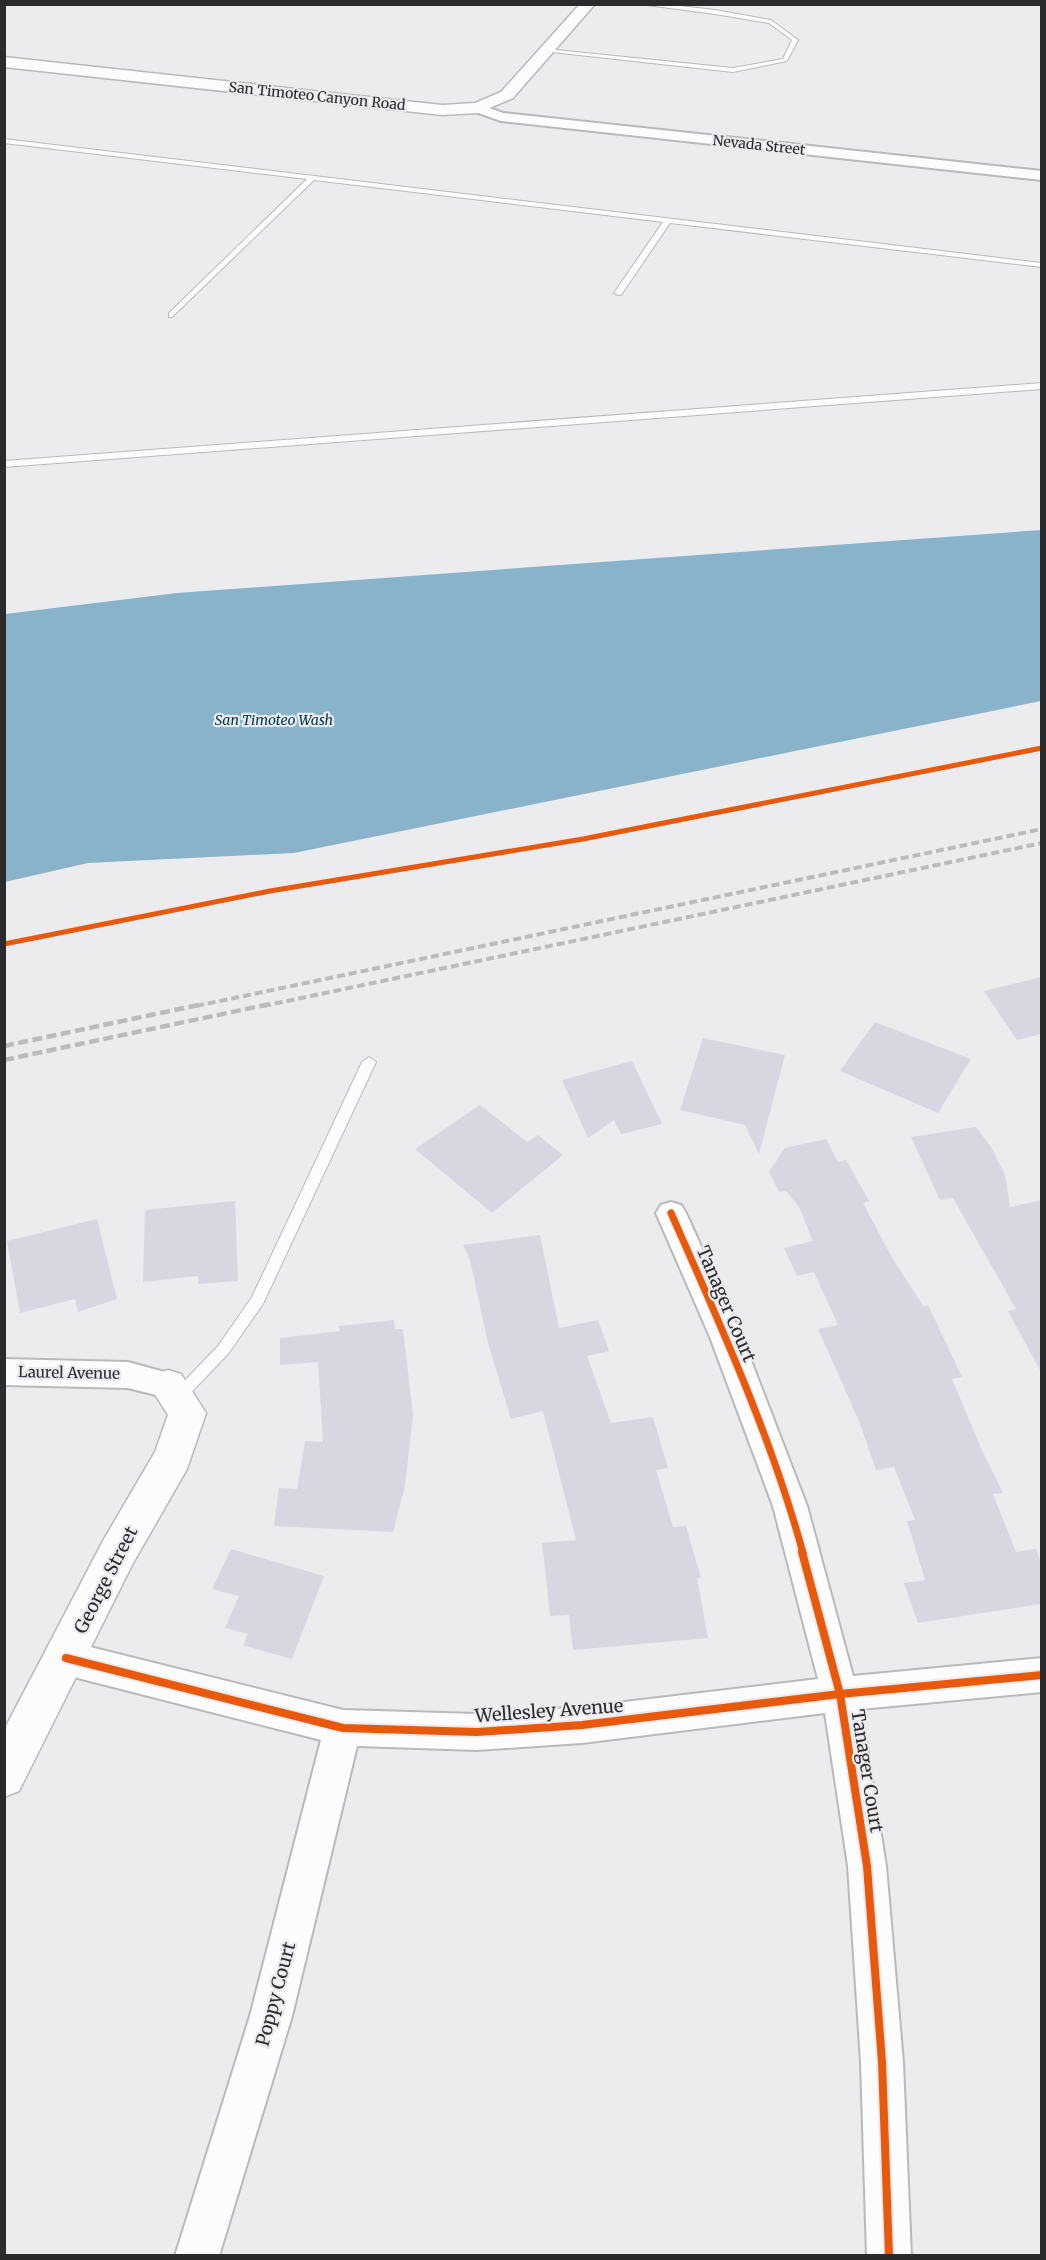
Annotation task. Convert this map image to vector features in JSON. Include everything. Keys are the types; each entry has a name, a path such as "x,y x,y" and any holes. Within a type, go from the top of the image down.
{"main road":[{"name":"San Timoteo Canyon Road","path":"4,62 441,110 478,108 507,95 588,4"},
{"name":"George Street","path":"4,1776 118,1552 173,1457 187,1413 172,1391"}],"street":[{"name":"Nevada Street","path":"478,108 501,117 1041,176"},
{"name":"Tanager Court","path":"670,1213 726,1337 790,1506 840,1694 867,1866 882,2062 889,2256"},
{"name":"Laurel Avenue","path":"4,1372 128,1375 172,1391"},
{"name":"Wellesley Avenue","path":"66,1658 343,1728 477,1732 582,1725 840,1694 1041,1675"},
{"name":"Poppy Court","path":"197,2256 271,2016 343,1728"}],"lane":[{"path":"546,51 732,70 785,60 795,40 771,22 715,12 642,4"},
{"path":"4,141 1041,265"},
{"path":"172,315 311,178"},
{"path":"618,293 667,221"},
{"path":"4,464 1041,386"},
{"path":"172,1391 223,1350 258,1300 369,1062"}],"water":[{"name":"San Timoteo Wash","path":"1041,530 1041,701 294,853 88,863 5,882 5,614 177,593"}],"building":[{"path":"1041,977 1041,1034 1017,1040 984,991"},
{"path":"875,1022 971,1059 938,1113 840,1071"},
{"path":"703,1038 785,1055 759,1154 745,1125 680,1110"},
{"path":"632,1061 662,1124 621,1134 614,1120 588,1138 562,1080"},
{"path":"480,1105 527,1142 538,1135 563,1155 492,1213 415,1149"},
{"path":"976,1127 991,1147 1005,1175 1010,1207 1041,1200 1041,1372 1008,1311 1016,1309 953,1198 940,1200 911,1137"},
{"path":"826,1139 838,1162 846,1160 869,1201 863,1203 890,1254 923,1306 928,1305 962,1377 952,1379 1003,1493 993,1494 1016,1552 1036,1549 1041,1563 1041,1604 918,1623 904,1583 925,1580 907,1521 915,1520 894,1467 876,1470 859,1421 818,1329 838,1325 814,1272 797,1276 784,1248 813,1241 799,1207 786,1191 779,1192 769,1172 785,1148"},
{"path":"235,1201 238,1281 198,1284 198,1276 143,1282 145,1210"},
{"path":"97,1219 117,1299 78,1312 75,1299 20,1313 7,1241"},
{"path":"540,1235 559,1328 598,1320 609,1351 587,1356 611,1423 653,1417 668,1468 656,1470 673,1527 686,1526 701,1578 697,1578 708,1638 573,1650 569,1615 550,1616 542,1543 576,1540 543,1411 511,1419 488,1343 470,1260 463,1245"},
{"path":"394,1320 395,1329 403,1329 413,1415 405,1486 393,1532 274,1526 279,1488 297,1489 305,1441 323,1442 318,1362 280,1365 280,1338 340,1331 339,1326"},
{"path":"231,1549 324,1576 292,1659 243,1645 248,1634 225,1628 239,1596 212,1589"}],"railway":[{"path":"196,1006 1042,829"},
{"path":"263,1006 1042,843"},
{"path":"4,1046 203,1004"},
{"path":"4,1060 270,1004"}],"cycle path":[{"path":"4,944 270,891 583,839 1042,748"},
{"path":"671,1213 726,1337 790,1506 840,1694 867,1866 882,2062 889,2256"},
{"path":"66,1658 343,1728 477,1732 582,1725 840,1694 1042,1675"}]}
